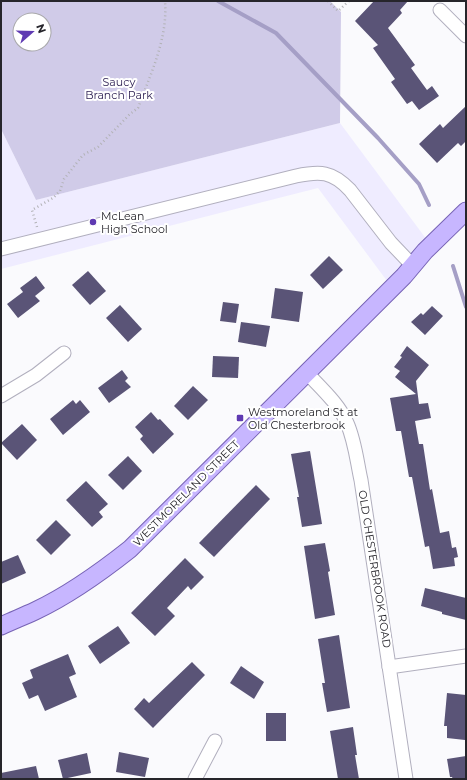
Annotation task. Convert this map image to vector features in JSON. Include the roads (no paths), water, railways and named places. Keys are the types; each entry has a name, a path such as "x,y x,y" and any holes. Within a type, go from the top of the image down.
{"main road":[{"name":"WESTMORELAND STREET","path":"1,626 34,612 60,597 99,572 130,549 404,276 425,251 466,211"}],"street":[{"path":"440,10 466,36"},
{"path":"1,250 296,176 325,173 334,177 350,190 391,244 413,266"},
{"path":"1,396 36,376 64,352"},
{"name":"OLD CHESTERBROOK ROAD","path":"307,373 332,400 347,422 352,437 361,480 406,779"},
{"path":"390,667 466,656"},
{"path":"195,779 215,740"}],"waterway":[{"path":"218,1 276,33 378,138 419,184 429,205"},
{"path":"453,266 466,307"}],"place":[{"name":"McLean High School","path":"93,222"},
{"name":"Westmoreland St at Old Chesterbrook","path":"240,418"}],"park label":[{"name":"Saucy Branch Park","path":"119,88"}]}
